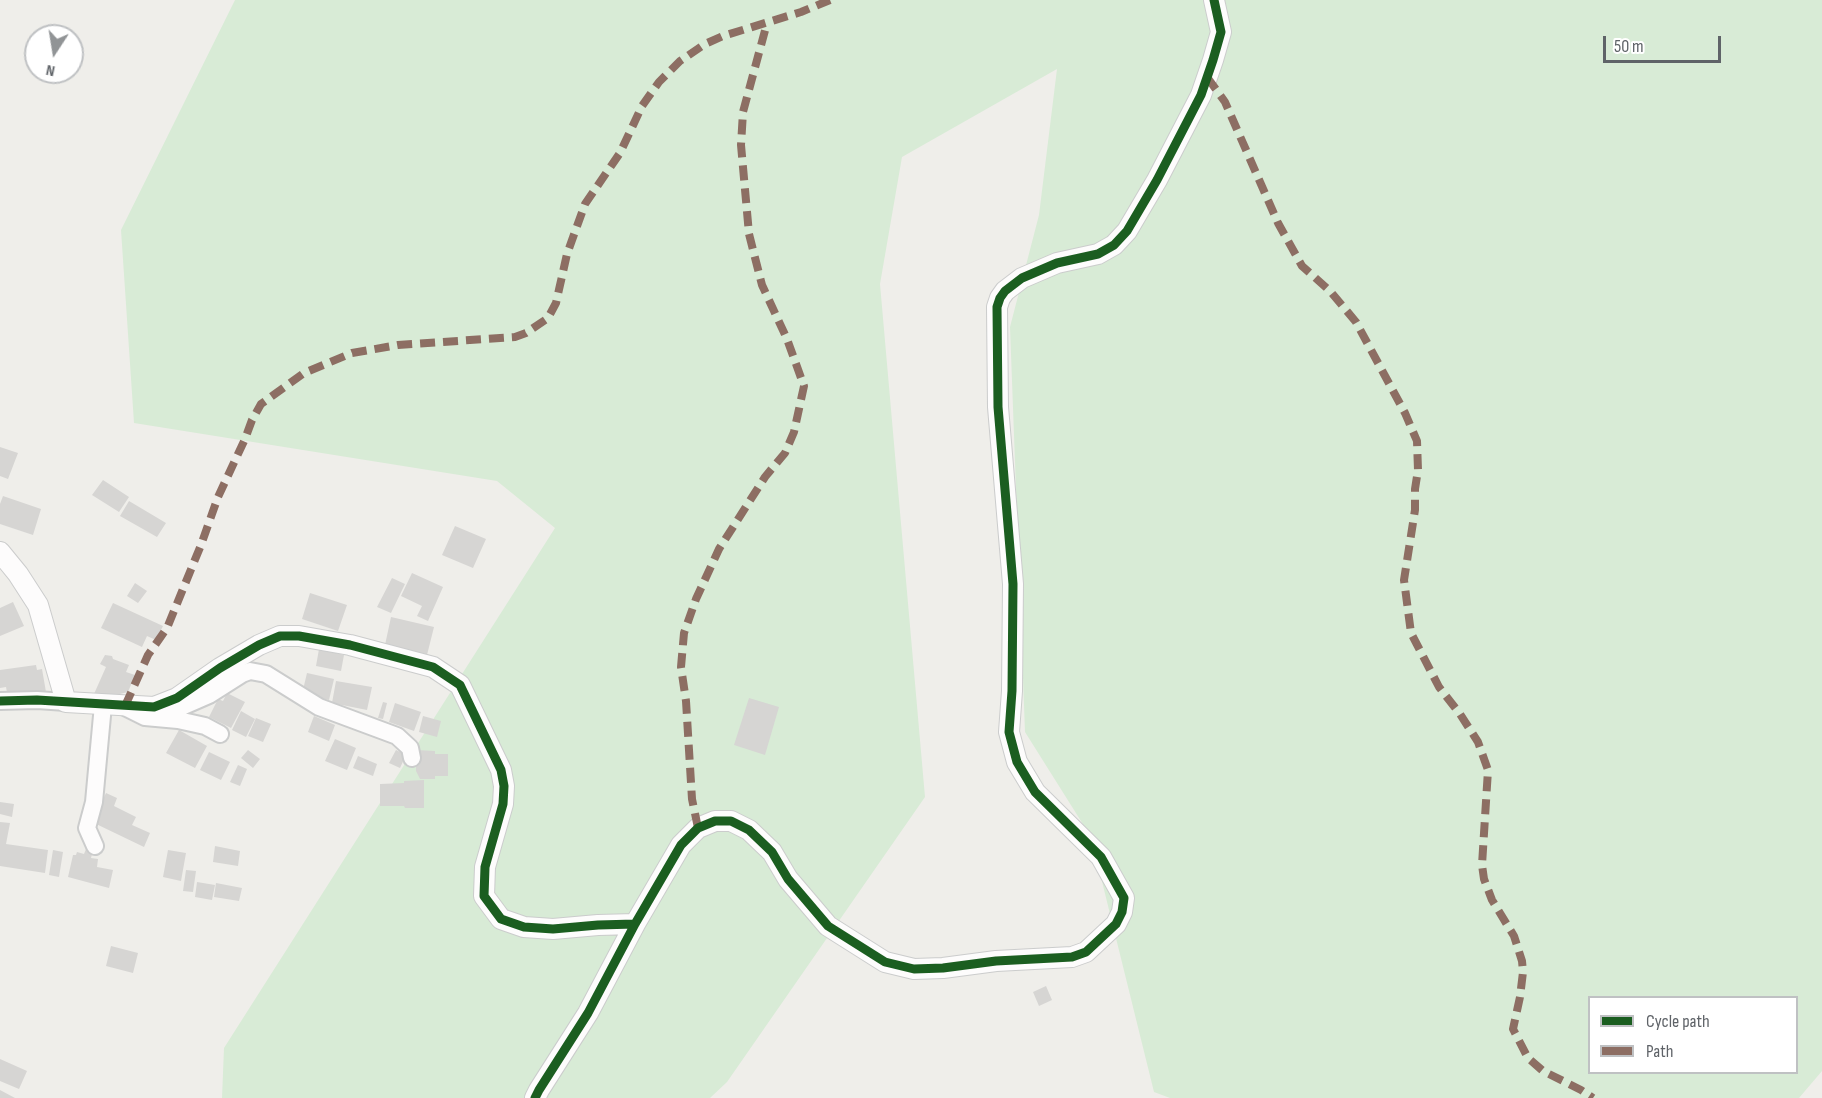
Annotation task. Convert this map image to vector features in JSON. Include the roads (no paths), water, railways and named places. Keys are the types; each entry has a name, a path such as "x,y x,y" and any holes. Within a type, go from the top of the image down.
{"street":[{"path":"535,1098 588,1013 635,924 681,845 698,828 715,821 731,821 749,830 772,852 788,879 828,926 885,962 914,969 933,969 996,961 1072,957 1086,952 1116,924 1122,912 1124,898 1101,857 1035,792 1017,762 1010,732 1013,584 998,407 997,307 1005,291 1022,278 1057,263 1098,254 1113,245 1127,231 1201,95 1221,32 1214,0"},
{"path":"0,552 18,574 38,605 66,702"},
{"path":"156,706 177,698 220,668 259,645 280,636 299,636 350,645 433,667 460,686 501,770 504,786 503,804 485,867 484,896 495,911 501,918 524,927 553,929 635,924"},
{"path":"0,701 37,700 156,706 170,712 209,695 250,671 266,674 319,707 397,736 410,748 412,758"},
{"path":"112,705 145,717 178,720 205,726 220,734"},
{"path":"95,846 87,828 93,810 112,705"}]}
